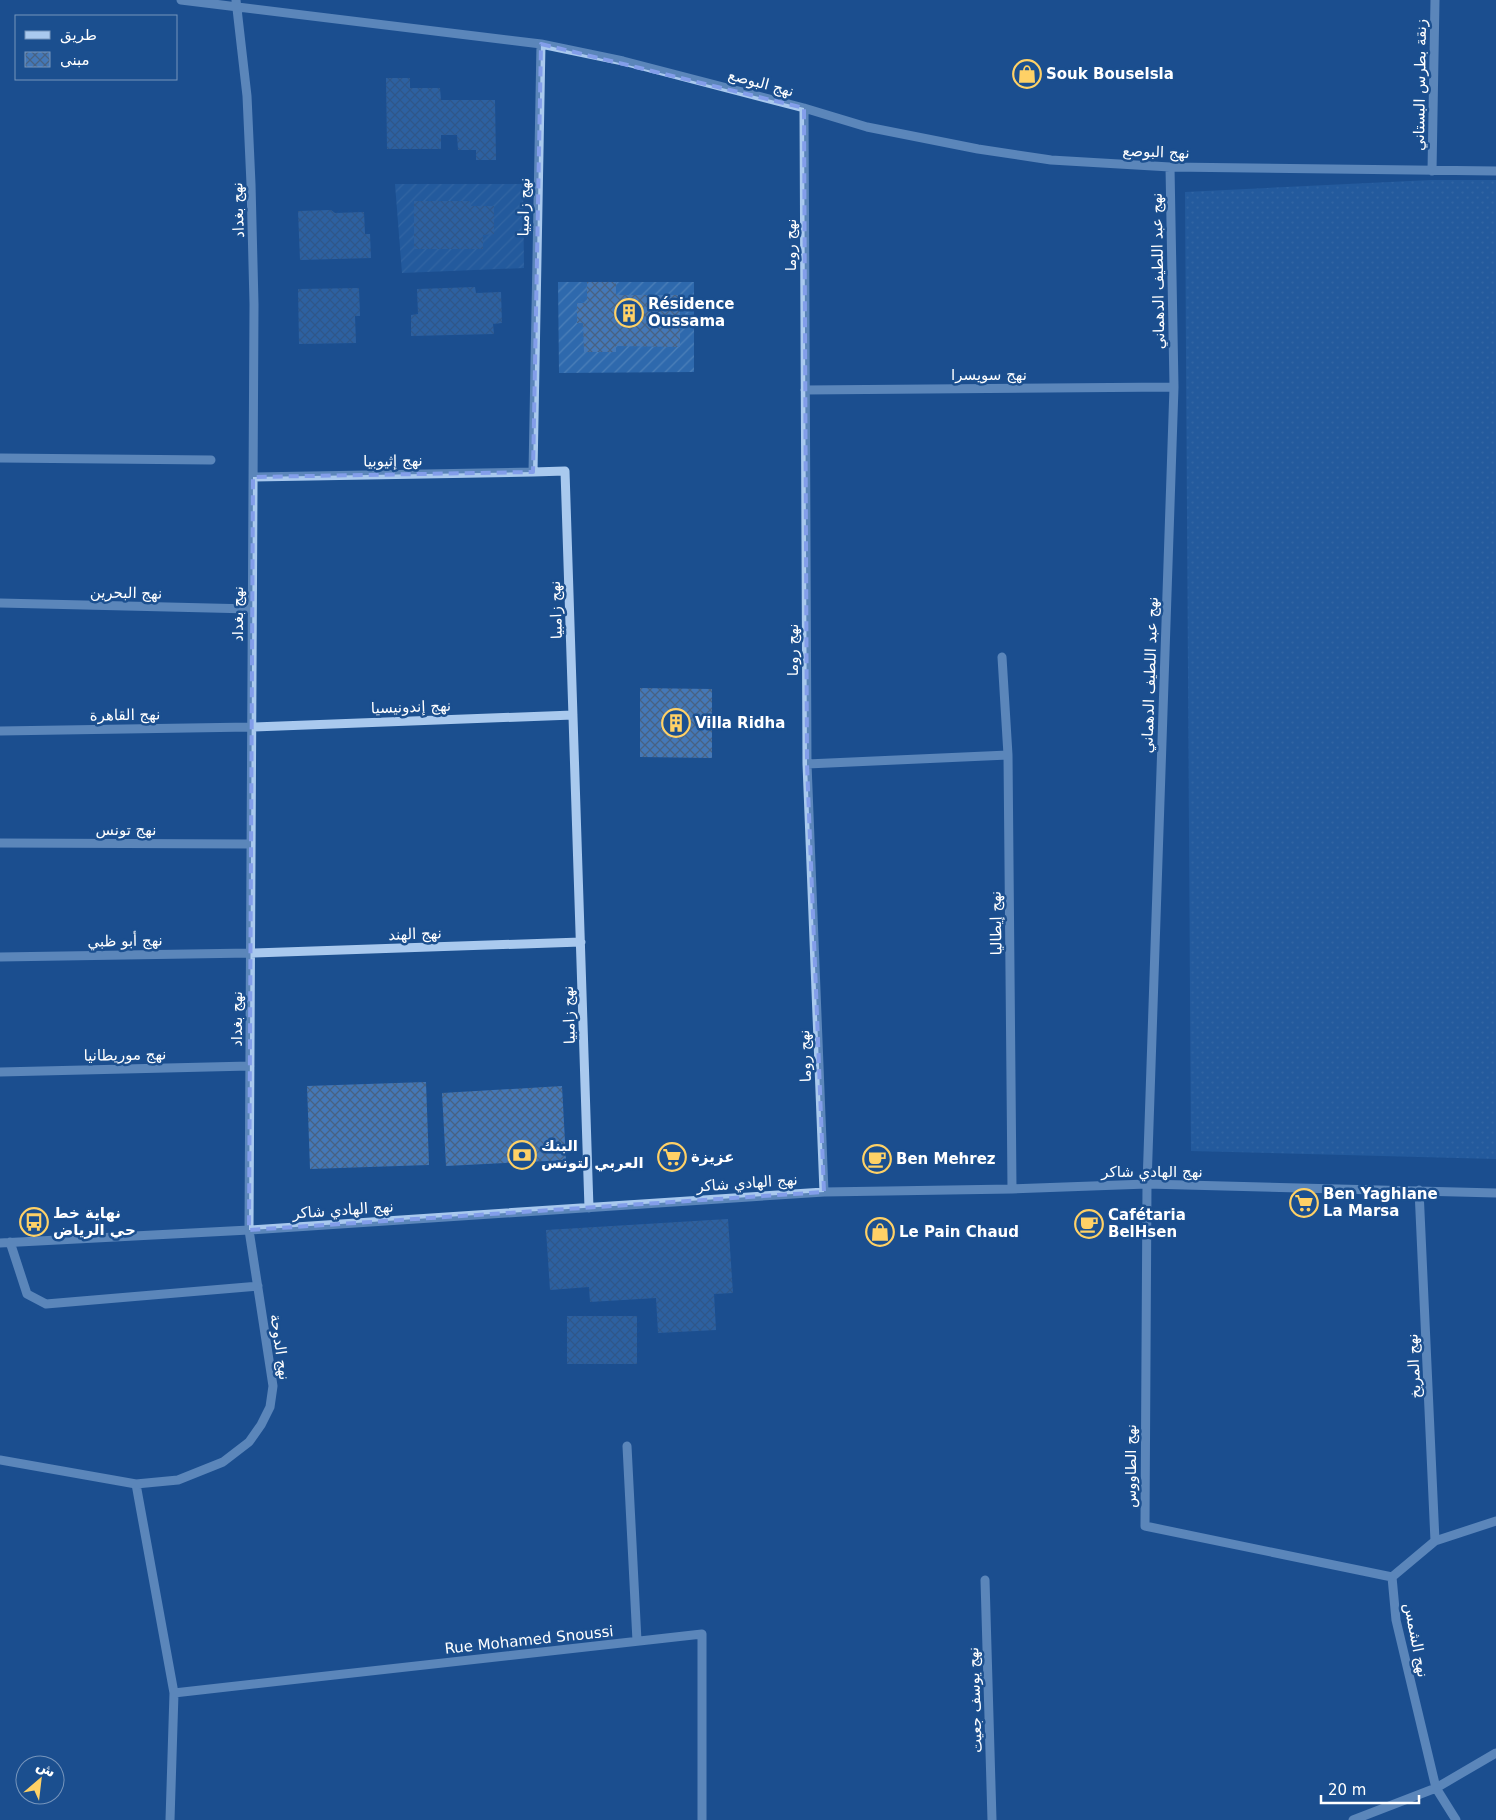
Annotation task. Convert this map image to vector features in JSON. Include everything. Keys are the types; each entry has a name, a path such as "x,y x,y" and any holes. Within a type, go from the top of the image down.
{"street":[{"name":"نهج البوصع","path":"180,0 236,3 541,44 623,61 804,108 868,127 978,149 1050,160 1170,167 1496,171"},
{"name":"زنقة بطرس البستاني","path":"1432,171 1435,0"},
{"name":"نهج بغداد","path":"236,3 247,96 254,304 249,1230"},
{"name":"نهج زامبيا","path":"541,44 533,472 565,471 589,1208"},
{"name":"نهج روما","path":"804,108 808,764 824,1192"},
{"name":"نهج عبد اللطيف الدهماني","path":"1148,1184 1174,387 1170,167"},
{"name":"نهج سويسرا","path":"805,390 1174,387"},
{"path":"0,458 211,460"},
{"name":"نهج إثيوبيا","path":"253,477 533,472"},
{"name":"نهج البحرين","path":"0,603 252,609"},
{"name":"نهج إيطاليا","path":"1002,657 1008,755 1012,1189"},
{"name":"نهج إندونيسيا","path":"251,727 573,715"},
{"name":"نهج القاهرة","path":"0,731 251,727"},
{"path":"808,764 1008,755"},
{"name":"نهج تونس","path":"0,843 251,844"},
{"name":"نهج الهند","path":"251,953 581,942"},
{"name":"نهج أبو ظبي","path":"0,957 251,953"},
{"name":"نهج موريطانيا","path":"0,1072 250,1066"},
{"name":"نهج الهادي شاكر","path":"0,1243 249,1230 824,1192 1012,1189 1148,1184 1496,1193"},
{"name":"نهج الطاووس","path":"1148,1184 1145,1526 1392,1577"},
{"name":"نهج المريخ","path":"1419,1190 1435,1541"},
{"name":"نهج الدوحة","path":"0,1460 136,1484 178,1480 223,1462 249,1442 261,1425 270,1407 273,1386 249,1230"},
{"path":"10,1242 27,1294 46,1304 258,1286"},
{"path":"627,1446 637,1642"},
{"path":"136,1484 174,1693 170,1820"},
{"path":"1392,1577 1435,1541 1496,1521"},
{"name":"نهج الشمس","path":"1392,1577 1396,1620 1436,1788 1456,1820"},
{"name":"نهج يوسف جعيت","path":"985,1580 992,1820"},
{"name":"Rue Mohamed Snoussi","path":"174,1693 702,1634 702,1820"},
{"path":"1354,1820 1436,1788 1496,1753"}],"highlighted area":[{"path":"541,44 804,108 807,764 824,1192 249,1230 253,477 533,472"}],"shaded area":[{"path":"1431,180 1496,180 1496,1159 1191,1151 1185,192"},
{"path":"395,184 523,184 524,268 402,273"},
{"path":"558,282 694,282 694,372 559,373"}],"building":[{"path":"386,78 410,78 410,88 440,88 441,100 495,100 496,160 476,160 476,150 458,150 457,135 441,135 441,149 387,149"},
{"path":"414,201 470,201 471,206 494,206 494,234 483,235 483,249 414,249"},
{"path":"331,210 335,213 364,212 365,234 370,234 371,258 300,260 298,211"},
{"name":"Résidence Oussama","path":"587,282 616,282 616,295 680,295 680,347 616,346 616,352 584,352 583,323 577,323 577,303 587,303"},
{"path":"475,287 476,293 501,292 502,323 493,324 494,334 411,336 411,315 418,314 417,289"},
{"path":"359,288 360,316 355,316 356,343 299,344 298,289"},
{"name":"Villa Ridha","path":"640,688 712,689 712,758 640,757"},
{"path":"426,1082 429,1165 310,1169 307,1086"},
{"path":"562,1086 566,1160 446,1166 442,1093"},
{"path":"728,1219 733,1293 714,1294 716,1330 658,1333 656,1298 590,1302 589,1287 550,1290 546,1230"},
{"path":"567,1316 637,1316 637,1364 567,1364"}],"place":[{"name":"Souk Bouselsla","path":"1027,74"},
{"name":"Résidence Oussama","path":"629,313"},
{"name":"Villa Ridha","path":"676,723"},
{"name":"البنك العربي لتونس","path":"522,1155"},
{"name":"عزيزة","path":"672,1157"},
{"name":"Ben Mehrez","path":"877,1159"},
{"name":"Ben Yaghlane La Marsa","path":"1304,1203"},
{"name":"نهاية خط حي الرياض","path":"34,1222"},
{"name":"Cafétaria BelHsen","path":"1089,1224"},
{"name":"Le Pain Chaud","path":"880,1232"}]}
